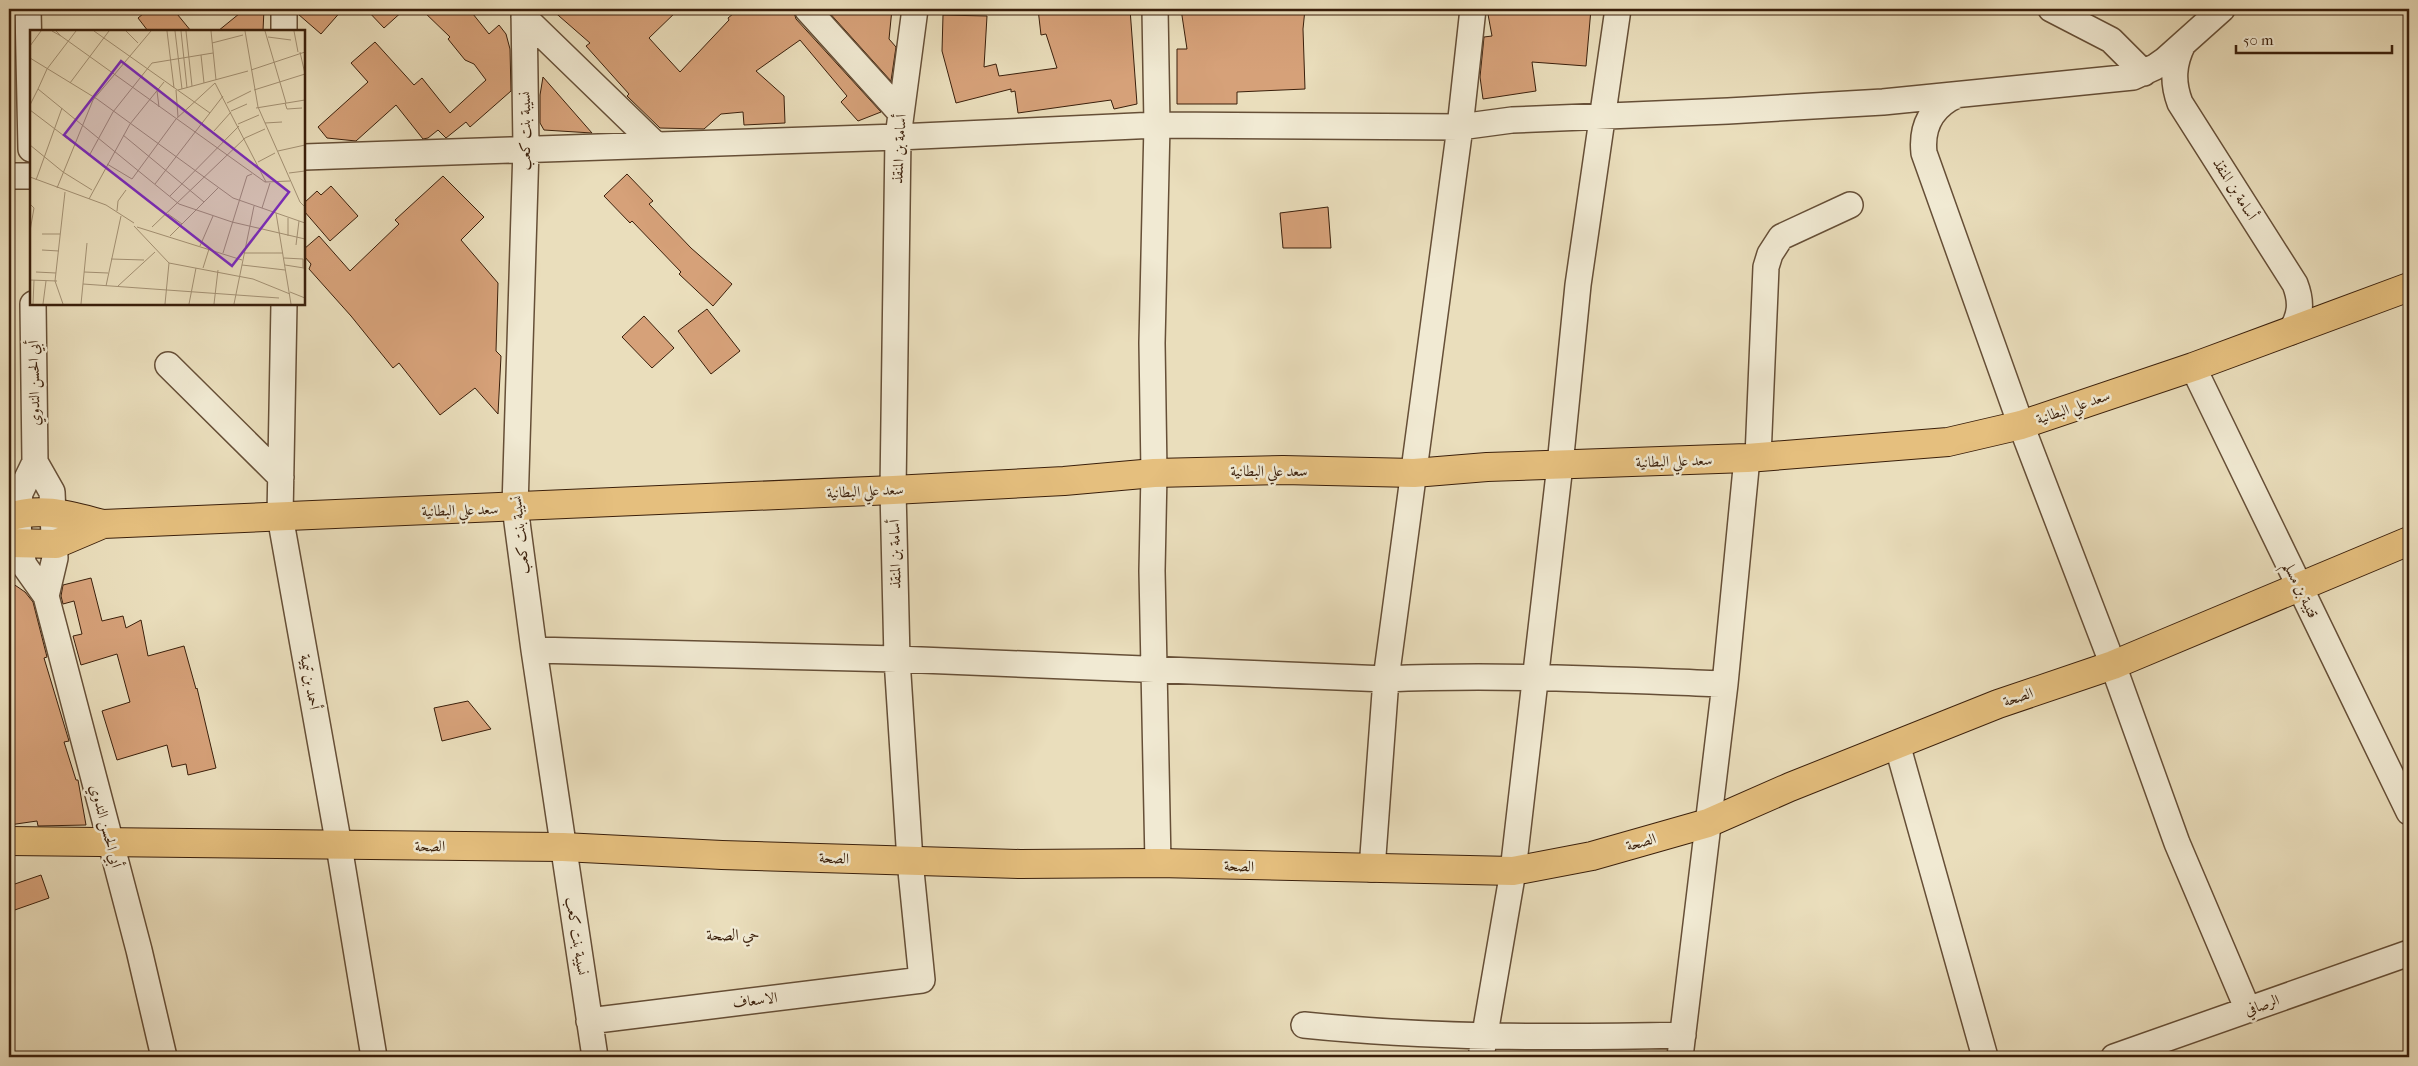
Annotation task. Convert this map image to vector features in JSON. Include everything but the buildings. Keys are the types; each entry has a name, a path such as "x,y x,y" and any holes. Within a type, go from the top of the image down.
{"main road":[{"name":"سعد علي البطانية","path":"13,515 53,511 103,524 515,508 893,490 1064,481 1154,473 1284,470 1414,473 1487,467 1753,458 1948,442 2021,425 2194,367 2409,286"},
{"name":"سعد علي البطانية","path":"14,544 56,544 103,524"},
{"name":"الصحة","path":"9,841 563,847 1020,864 1158,863 1513,871 1592,856 1708,823 1790,786 1998,704 2113,665 2409,541"}],"street":[{"path":"28,9 30,102"},
{"path":"284,9 284,30"},
{"path":"808,9 900,112"},
{"name":"أسامة بن المنقذ","path":"915,9 898,137 893,490 897,659 910,861 922,980"},
{"path":"1155,9 1157,125 1152,343 1154,473 1152,571 1158,863"},
{"path":"1372,869 1386,679 1460,127 1473,9"},
{"path":"1483,1047 1513,871 1560,466 1578,285 1618,9"},
{"path":"2051,9 2111,40 2144,73"},
{"path":"305,157 526,148 898,137 1157,125 1460,127 1512,120 1728,112 2122,79 2144,73 2165,60 2222,9"},
{"path":"524,13 655,144"},
{"name":"نسيبة بنت كعب","path":"524,13 526,148 515,508 534,650 595,1057"},
{"name":"أسامة بن المنقذ","path":"2183,44 2175,67 2174,79 2178,97 2295,284 2300,305 2299,315 2290,332"},
{"path":"1957,94 1939,105 1927,121 1923,137 1924,153 2021,425 2113,665 2177,843 2248,1010"},
{"path":"9,176 30,176"},
{"path":"1304,1025 1483,1047 1577,1038 1681,1046 1753,458 1766,267 1770,254 1781,237 1850,205"},
{"name":"أبي الحسن الندوي","path":"33,305 35,462 20,493 13,515 14,544 24,565 46,596 139,950 164,1057"},
{"name":"أحمد بن تيمية","path":"284,305 280,516 339,846 374,1057"},
{"path":"168,365 281,477"},
{"name":"قتيبة بن مسلم","path":"2194,367 2409,812"},
{"name":"أبي الحسن الندوي","path":"35,462 52,492 56,544 55,558 46,596"},
{"path":"534,650 897,659 1386,679 1454,676 1535,677 1725,684"},
{"path":"1897,744 1985,1057"},
{"name":"الرصافي","path":"2114,1057 2409,953"},
{"name":"الاسعاف","path":"589,1021 922,980"}],"district":[{"name":"حي الصحة","path":"733,934"}]}
